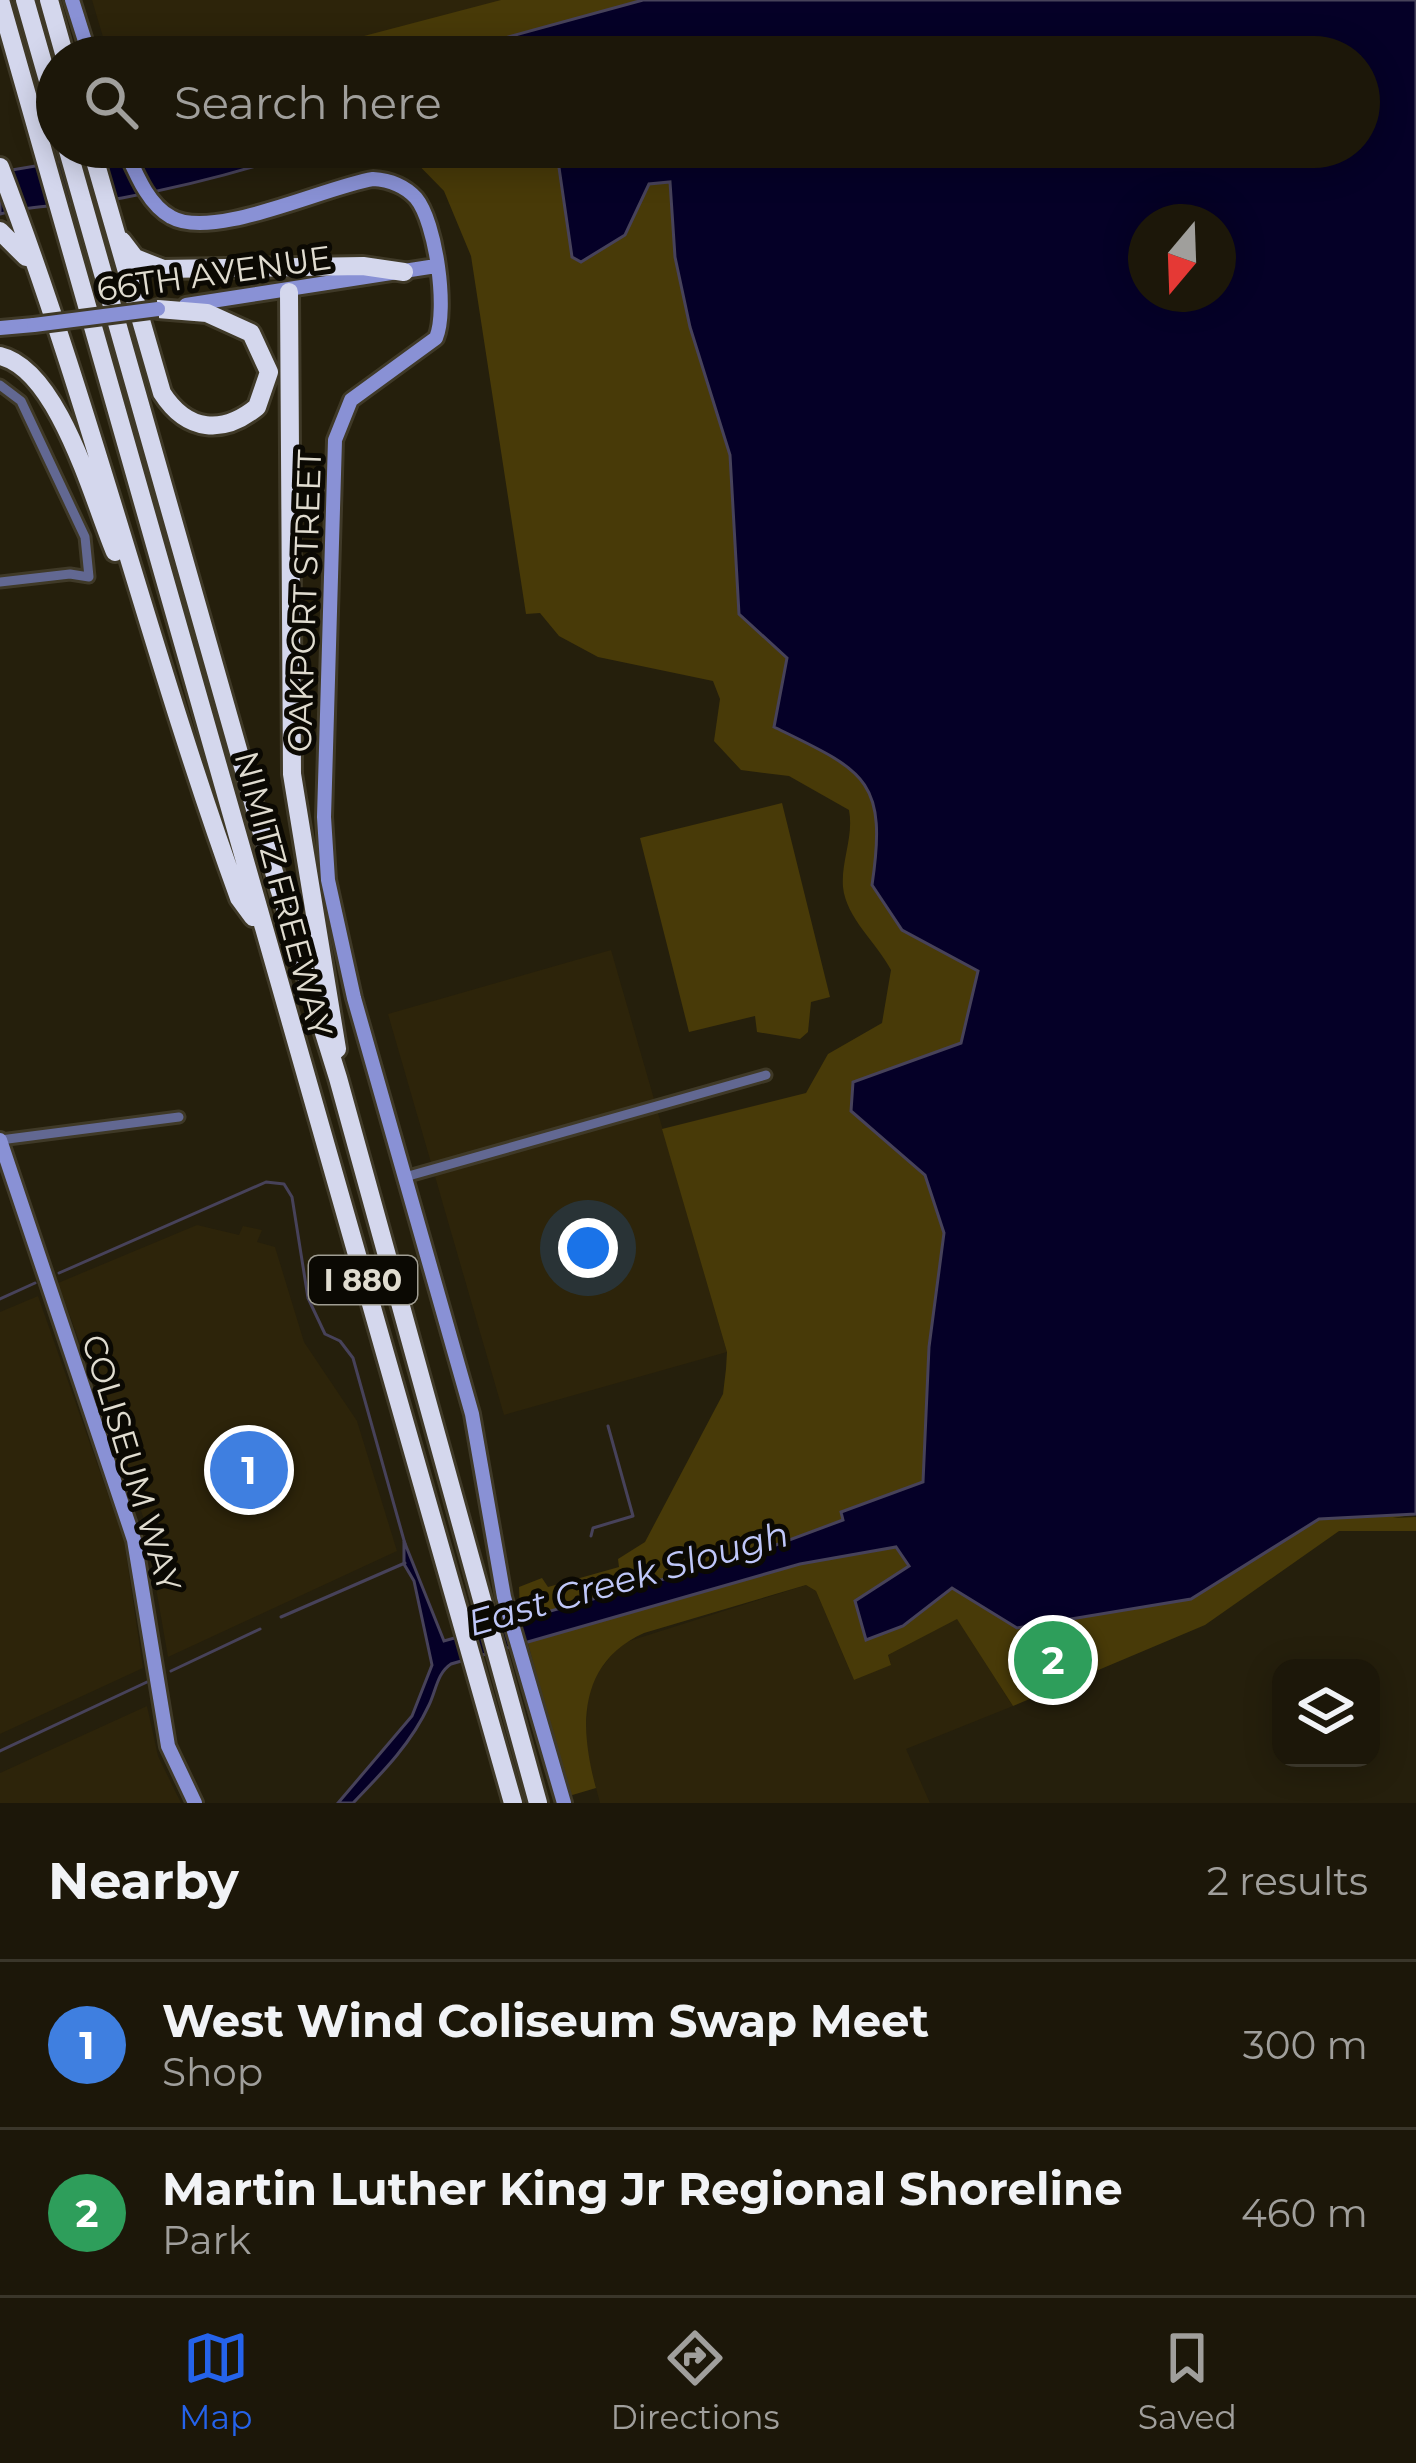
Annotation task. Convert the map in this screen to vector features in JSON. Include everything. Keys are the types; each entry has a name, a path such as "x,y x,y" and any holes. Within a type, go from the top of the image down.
{"highway":[{"name":"NIMITZ FREEWAY","path":"0,0 36,127"},
{"path":"25,0 36,38"},
{"path":"49,0 59,36"},
{"path":"0,167 47,292 141,608 239,898 262,930"},
{"name":"NIMITZ FREEWAY","path":"48,168 514,1803"},
{"name":"NIMITZ FREEWAY","path":"73,168 260,827 338,1078 538,1803"},
{"path":"97,168 163,393 173,409 206,427 241,421 257,406 268,372 266,355 251,333 207,313 158,309"},
{"path":"110,215 135,258 164,269 363,266 404,272"},
{"path":"0,231 20,246 47,292"},
{"path":"289,292 292,774 301,855 336,1029 338,1078"},
{"path":"0,356 26,367 52,400 141,608"}],"main road":[{"path":"72,0 83,36"},
{"name":"OAKPORT STREET","path":"135,168 153,200 172,218 200,225 355,182 388,180 415,196 423,210 443,313 436,338 352,400 335,440 326,863 349,980 472,1414 510,1616 564,1803"},
{"name":"66TH AVENUE","path":"0,328 289,292 436,266"},
{"name":"COLISEUM WAY","path":"0,1140 134,1540 168,1746 195,1803"}],"street":[{"path":"0,385 21,401 86,537 91,561 88,577 70,574 0,582"},
{"path":"405,1177 766,1075"},
{"path":"0,1140 179,1117"}],"shaded area":[{"path":"92,0 533,0 376,36 103,36"},
{"path":"501,0 1416,0 1416,1514 1393,1518 1416,1517 1416,1531 1339,1531 1205,1625 1013,1706 957,1619 888,1655 891,1665 854,1680 816,1591 806,1585 644,1633 606,1661 595,1679 586,1720 596,1788 569,1796 520,1614 519,1587 542,1578 548,1587 619,1567 618,1559 645,1542 723,1394 727,1352 662,1129 806,1093 828,1054 882,1023 891,970 845,898 849,810 789,776 741,770 714,741 720,699 713,681 598,657 559,636 540,613 526,614 471,256 444,191 422,168 1380,168 1380,36 364,36"},
{"path":"643,0 1416,0 1416,1514 1319,1519 1191,1599 1017,1628 952,1588 903,1626 866,1640 855,1601 909,1566 896,1547 800,1564 451,1664 414,1733 395,1757 353,1803 338,1803 412,1716 432,1665 414,1581 404,1564 404,1541 444,1641 749,1555 843,1520 841,1512 923,1482 929,1347 944,1233 925,1175 851,1111 853,1082 961,1043 978,971 902,930 872,885 876,821 863,782 830,755 774,727 787,658 739,614 730,455 690,327 675,257 670,182 649,184 625,235 581,262 572,257 559,168 1380,168 1380,36 512,36"},
{"path":"36,166 249,168 107,201 0,214 0,172"},
{"path":"782,803 830,997 811,1002 808,1032 800,1039 757,1032 755,1016 689,1032 640,838"},
{"path":"611,950 727,1352 504,1415 388,1014"},
{"path":"197,1225 239,1235 243,1226 262,1230 257,1242 275,1247 304,1342 357,1421 397,1551 168,1657 144,1519 58,1283"},
{"path":"38,1296 124,1540 143,1668 0,1734 0,1312"},
{"path":"806,1585 816,1591 854,1680 891,1664 888,1655 957,1618 1013,1706 906,1749 930,1803 600,1803 586,1750 588,1685 620,1644"},
{"path":"147,1706 158,1756 181,1803 0,1803 0,1773"}],"waterway":[{"name":"East Creek Slough","path":"59,1273 266,1182 284,1184 292,1197 308,1298 325,1334 340,1341 353,1358 405,1544"},
{"path":"0,1299 35,1283"},
{"path":"591,1536 593,1528 633,1516 608,1426"},
{"path":"281,1617 405,1563"},
{"path":"171,1671 260,1629"},
{"path":"0,1751 147,1682"}],"place":[{"name":"West Wind Coliseum Swap Meet","path":"249,1470"},
{"name":"Martin Luther King Jr Regional Shoreline","path":"1053,1660"}]}
